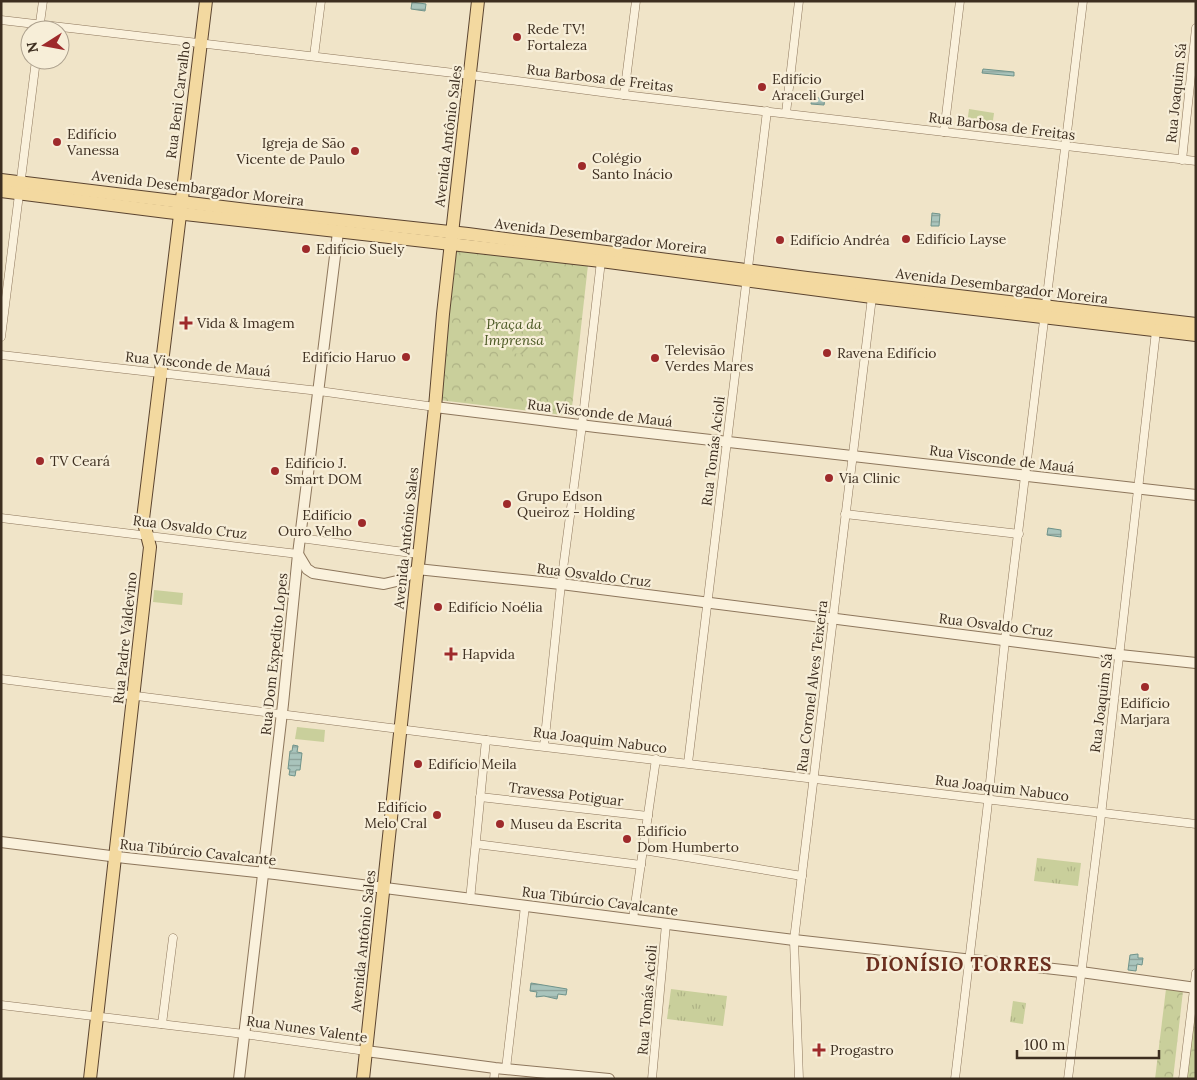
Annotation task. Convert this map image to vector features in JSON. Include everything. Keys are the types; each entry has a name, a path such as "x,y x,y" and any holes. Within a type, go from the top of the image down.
{"main road":[{"name":"Rua Beni Carvalho","path":"180,208 206,1"},
{"name":"Avenida Antônio Sales","path":"363,1079 478,1"},
{"name":"Avenida Desembargador Moreira","path":"1,180 20,188 452,238 746,275 872,297 1196,324"},
{"name":"Avenida Desembargador Moreira","path":"1,191 20,188"},
{"name":"Avenida Desembargador Moreira","path":"180,208 338,232 452,238 601,261 746,275 817,279 1196,335"},
{"name":"Rua Padre Valdevino","path":"90,1079 150,547 143,519 180,208"}],"street":[{"path":"41,20 43,1"},
{"path":"314,56 321,1"},
{"path":"624,95 636,1"},
{"path":"786,113 799,1"},
{"path":"944,132 960,1"},
{"path":"955,1079 989,799 1005,640 1083,1"},
{"name":"Rua Barbosa de Freitas","path":"1,20 20,23"},
{"name":"Rua Joaquim Sá","path":"1182,160 1196,28"},
{"name":"Rua Barbosa de Freitas","path":"70,30 471,74 624,95 1196,161"},
{"path":"1,337 35,70"},
{"name":"Rua Tomás Acioli","path":"688,763 767,111"},
{"name":"Rua Dom Expedito Lopes","path":"239,1079 282,714 298,554 338,232"},
{"path":"544,746 561,584 601,261"},
{"name":"Rua Coronel Alves Teixeira","path":"799,1079 794,940 872,297"},
{"name":"Rua Joaquim Sá","path":"1068,1079 1120,655 1156,330"},
{"name":"Rua Visconde de Mauá","path":"1,355 319,391 582,425 1196,495"},
{"path":"846,514 1019,534"},
{"name":"Rua Osvaldo Cruz","path":"1,518 298,554"},
{"path":"300,538 419,554"},
{"path":"298,554 307,569 313,573 384,584 401,580 418,569"},
{"name":"Rua Osvaldo Cruz","path":"418,569 561,584 1196,663"},
{"name":"Rua Joaquim Nabuco","path":"1,679 486,740 1196,824"},
{"path":"470,900 486,740"},
{"path":"633,919 656,759"},
{"name":"Travessa Potiguar","path":"480,797 648,816"},
{"name":"Rua Tibúrcio Cavalcante","path":"1,842 794,940 1081,972 1195,987"},
{"path":"476,844 641,865"},
{"path":"643,850 802,876"},
{"path":"494,1079 501,1068 525,906"},
{"name":"Rua Tomás Acioli","path":"652,1079 666,924"},
{"path":"162,1024 172,938"},
{"path":"1182,1079 1196,973"},
{"name":"Rua Nunes Valente","path":"1,1005 244,1034 366,1052 609,1079"}],"green space":[{"path":"969,109 994,113 992,128 967,124"},
{"name":"Praça da Imprensa","path":"457,249 588,265 571,416 439,400"},
{"path":"525,338 531,339 527,355 512,353 516,343"},
{"path":"154,590 183,593 182,605 153,602"},
{"path":"297,727 325,730 324,742 295,739"},
{"path":"1037,858 1081,863 1078,886 1034,881"},
{"path":"671,989 727,996 723,1026 667,1019"},
{"path":"1166,989 1183,991 1173,1079 1155,1079"},
{"path":"1196,998 1196,1079 1186,1079"},
{"path":"1013,1001 1026,1003 1023,1024 1010,1022"}],"water":[{"path":"412,2 426,4 425,11 411,9"},
{"path":"983,69 1014,72 1014,76 982,73"},
{"path":"812,97 825,99 824,105 811,104"},
{"path":"932,213 940,214 939,226 931,226"},
{"path":"1048,528 1061,530 1061,537 1047,535"},
{"path":"293,745 298,746 297,752 302,753 300,770 296,770 295,776 289,775 290,769 288,769 290,751 292,751"},
{"path":"1138,954 1138,958 1143,958 1142,965 1137,964 1136,971 1128,970 1130,955"},
{"path":"531,983 567,989 566,995 558,994 557,999 544,996 536,997 537,992 530,991"}],"place":[{"name":"Rede TV! Fortaleza","path":"517,37"},
{"name":"Edifício Araceli Gurgel","path":"762,87"},
{"name":"Edifício Vanessa","path":"57,142"},
{"name":"Igreja de São Vicente de Paulo","path":"355,151"},
{"name":"Colégio Santo Inácio","path":"582,166"},
{"name":"Edifício Layse","path":"906,239"},
{"name":"Edifício Andréa","path":"780,240"},
{"name":"Edifício Suely","path":"306,249"},
{"name":"Vida & Imagem","path":"186,323"},
{"name":"Ravena Edifício","path":"827,353"},
{"name":"Edifício Haruo","path":"406,357"},
{"name":"Televisão Verdes Mares","path":"655,358"},
{"name":"TV Ceará","path":"40,461"},
{"name":"Edifício J. Smart DOM","path":"275,471"},
{"name":"Via Clinic","path":"829,478"},
{"name":"Grupo Edson Queiroz - Holding","path":"507,504"},
{"name":"Edifício Ouro Velho","path":"362,523"},
{"name":"Edifício Noélia","path":"438,607"},
{"name":"Hapvida","path":"451,654"},
{"name":"Edifício Marjara","path":"1145,687"},
{"name":"Edifício Meila","path":"418,764"},
{"name":"Edifício Melo Cral","path":"437,815"},
{"name":"Museu da Escrita","path":"500,824"},
{"name":"Edifício Dom Humberto","path":"627,839"},
{"name":"Progastro","path":"819,1050"}],"district":[{"name":"DIONÍSIO TORRES","path":"959,964"}]}
